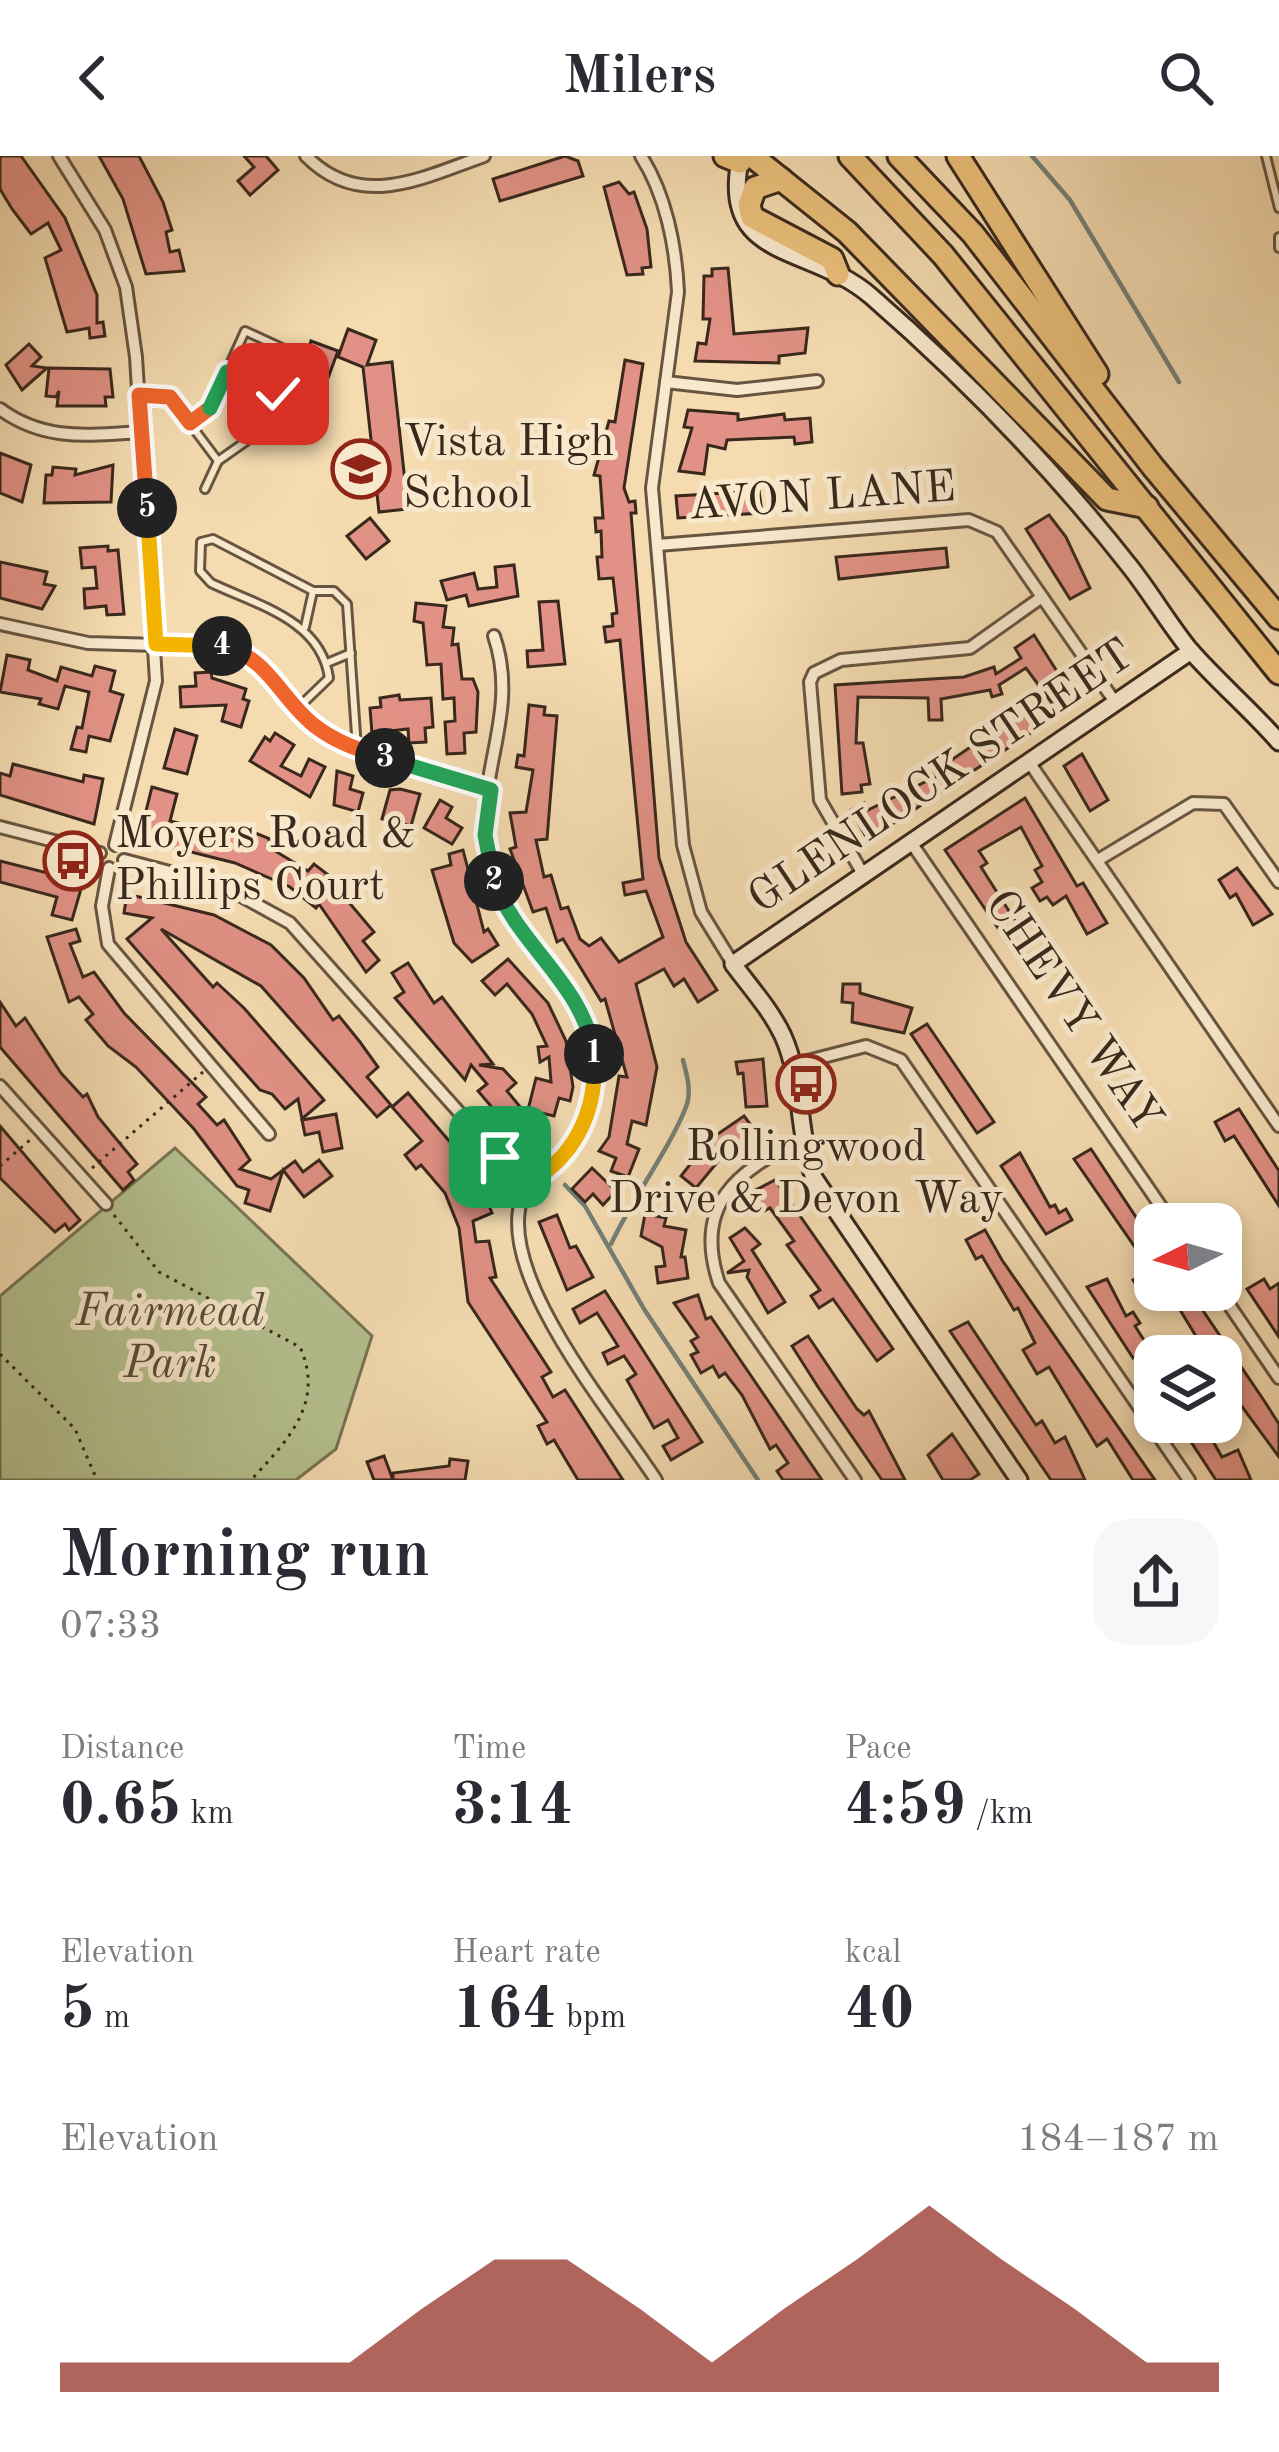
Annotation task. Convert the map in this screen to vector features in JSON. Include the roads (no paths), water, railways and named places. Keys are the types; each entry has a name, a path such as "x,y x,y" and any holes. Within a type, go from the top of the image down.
{"highway":[{"path":"850,156 943,255 1279,673"},
{"path":"899,156 973,234 1153,467 1279,618"},
{"path":"958,156 1045,286 1153,467"},
{"path":"740,157 781,179 848,232 1107,499 1147,507"},
{"path":"781,179 754,188 748,205 752,217 832,260 838,274"}],"street":[{"path":"59,156 105,230 126,287 139,395 156,644 150,717 115,844 100,853"},
{"path":"306,156 330,176 374,190 484,156"},
{"path":"641,156 656,189 676,263 678,292 652,458 683,845 701,912 782,1035 792,1065 800,1140 814,1178 1019,1480"},
{"path":"740,157 735,184 738,216 753,235 838,274 869,294 1030,453 1130,567 1191,651 1279,742"},
{"path":"665,382 737,390 817,382"},
{"path":"0,409 27,427 59,436 141,432"},
{"name":"AVON LANE","path":"658,545 969,520 998,532 1115,702"},
{"path":"862,874 820,800 814,673 842,660 970,648 1042,597"},
{"path":"0,624 88,643 227,646 247,655 311,724 357,749 491,790"},
{"path":"494,636 505,669 485,835 503,905 576,998 594,1051 590,1109 579,1135 563,1159 516,1184"},
{"name":"GLENLOCK STREET","path":"733,964 1191,651"},
{"path":"1029,762 1279,1126"},
{"path":"1098,860 1193,803 1224,804 1279,882"},
{"path":"0,827 100,853 109,868 102,906 108,944 269,1134"},
{"name":"CHEVY WAY","path":"910,841 1159,1203"},
{"path":"115,844 124,860"},
{"path":"109,868 124,860 223,886 290,923 500,1157 516,1184 527,1278 656,1480"},
{"path":"792,1065 866,1046 901,1060 1189,1480"},
{"path":"0,1085 106,1204"},
{"path":"800,1140 753,1163 725,1193 710,1232 711,1258 719,1283 855,1480"},
{"path":"1233,1311 1279,1378"}],"lane":[{"path":"1266,156 1279,208"},
{"path":"1279,237 1279,248"},
{"path":"190,423 211,407 245,331 284,350 274,374 278,394 262,430 218,461 205,489"},
{"path":"227,372 278,394"},
{"path":"139,395 170,397 218,461"},
{"path":"298,708 329,678 327,663 305,627 211,583 200,571 201,542 213,538 313,591 334,591 346,604 357,749"},
{"path":"305,627 313,591"},
{"path":"327,663 351,653"}],"waterway":[{"path":"1032,156 1070,200 1179,382"},
{"path":"611,1244 686,1107 689,1089 683,1060"},
{"path":"565,1185 585,1206 644,1309 758,1480"}],"place":[{"name":"Vista High School","path":"361,469"},
{"name":"Moyers Road & Phillips Court","path":"73,861"},
{"name":"Rollingwood Drive & Devon Way","path":"806,1084"}],"park label":[{"name":"Fairmead Park","path":"170,1339"}]}
